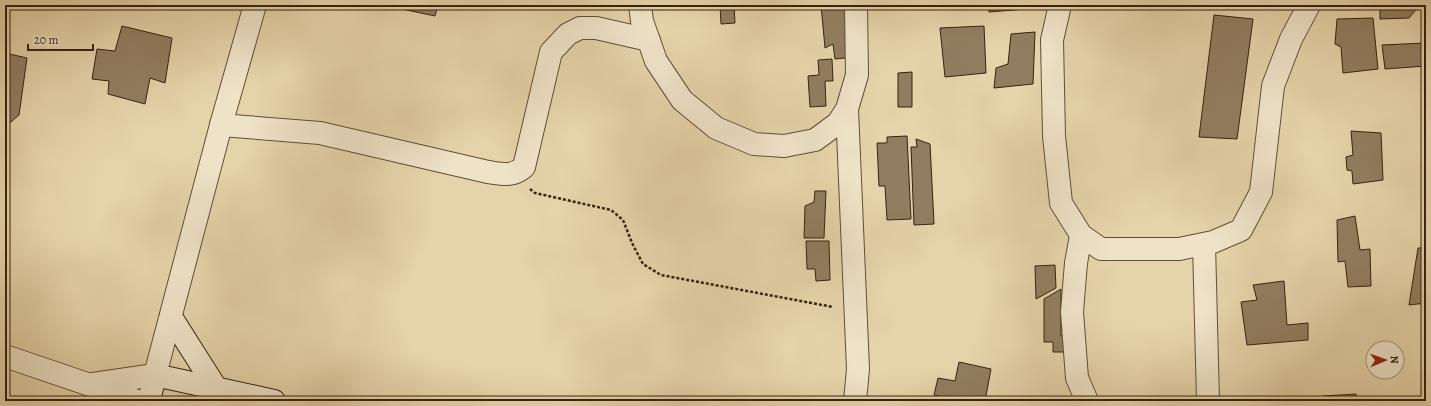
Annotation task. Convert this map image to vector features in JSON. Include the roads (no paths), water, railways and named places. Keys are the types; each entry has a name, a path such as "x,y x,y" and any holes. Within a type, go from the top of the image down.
{"street":[{"path":"149,401 221,125 255,5"},
{"path":"640,5 642,21 656,61 682,100 716,128 754,144 784,146 815,140 838,123 847,109 857,75 856,5"},
{"path":"1060,5 1052,40 1054,136 1061,203 1082,235 1101,249 1179,249 1213,242 1241,230 1261,192 1273,86 1291,39 1309,5"},
{"path":"221,125 320,132 488,172 508,174 517,173 524,167 551,52 568,34 580,28 596,28 649,40"},
{"path":"847,109 858,369 855,401"},
{"path":"1082,235 1076,263 1072,312 1078,378 1087,401"},
{"path":"1204,244 1208,401"},
{"path":"171,317 216,388"},
{"path":"5,356 137,401"},
{"path":"90,384 155,375 274,401"}]}
